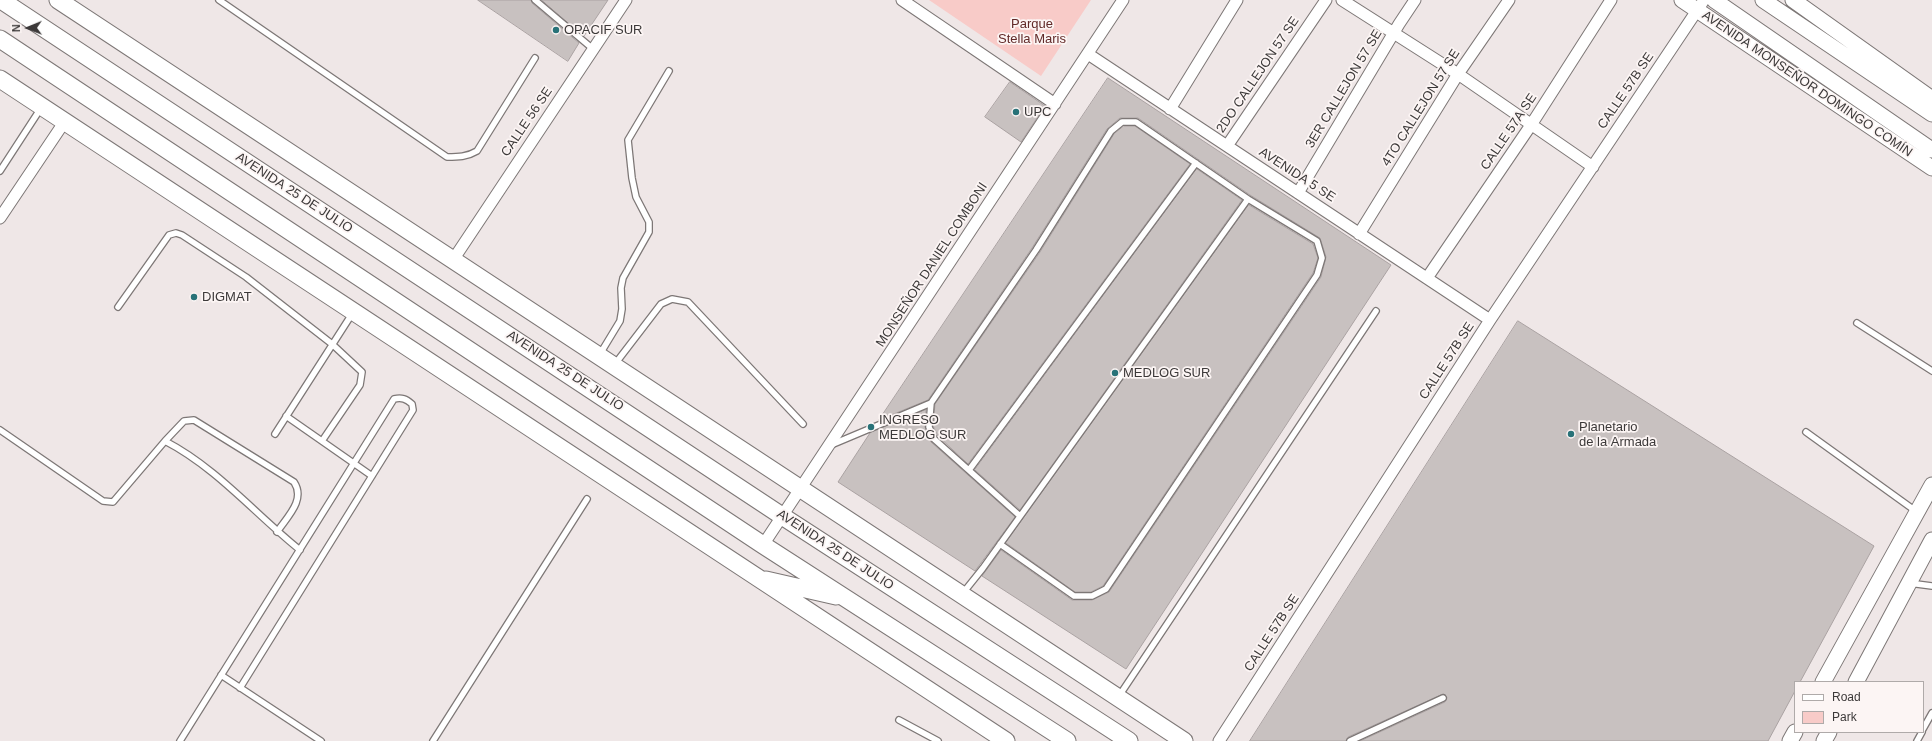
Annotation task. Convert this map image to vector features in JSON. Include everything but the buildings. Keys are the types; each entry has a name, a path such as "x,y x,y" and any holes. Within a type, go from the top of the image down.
{"main road":[{"name":"AVENIDA 25 DE JULIO","path":"1,0 782,516 1129,741"},
{"path":"58,0 75,7 452,260 1184,741"},
{"name":"AVENIDA MONSEÑOR DOMINGO COMÍN","path":"1682,0 1701,5 1932,168"},
{"name":"AVENIDA MONSEÑOR DOMINGO COMÍN","path":"1714,0 1932,150"},
{"path":"1763,0 1932,114"},
{"path":"1793,0 1932,99"},
{"path":"0,39 763,544 1068,741"},
{"path":"0,79 756,578 1006,741"},
{"path":"1824,681 1932,485"},
{"path":"1857,681 1932,540"},
{"path":"756,578 847,598"}],"street":[{"name":"CALLE 56 SE","path":"452,260 626,0"},
{"path":"902,0 1055,104"},
{"name":"MONSEÑOR DANIEL COMBONI","path":"763,544 1123,0"},
{"path":"1170,109 1237,0"},
{"name":"2DO CALLEJON 57 SE","path":"1227,146 1326,0"},
{"path":"1342,0 1458,74 1592,167"},
{"name":"3ER CALLEJON 57 SE","path":"1298,193 1415,0"},
{"name":"4TO CALLEJON 57 SE","path":"1360,234 1458,74 1509,0"},
{"name":"CALLE 57A SE","path":"1427,278 1531,125 1611,0"},
{"name":"CALLE 57B SE","path":"1219,741 1490,320 1701,5"},
{"name":"AVENIDA 5 SE","path":"1088,54 1490,320"},
{"path":"0,218 65,121"}],"lane":[{"path":"219,0 447,157 470,156 477,151 535,58"},
{"path":"535,0 593,49"},
{"path":"599,356 620,321 622,310 621,288 623,278 649,232 649,222 636,197 632,178 628,140 669,71"},
{"path":"0,171 42,106"},
{"path":"1000,544 1074,596 1092,596 1106,589 1318,275 1322,258 1317,241 1248,199 1136,122 1122,122 1111,131 1036,250 931,404 929,426 934,439 1020,516"},
{"path":"969,470 1196,164"},
{"path":"962,595 1248,199"},
{"path":"118,307 169,235 176,233 246,277 332,344 362,372 362,380 322,441"},
{"path":"613,366 661,304 672,298 688,302 803,424"},
{"path":"1118,698 1376,311"},
{"path":"275,434 353,312"},
{"path":"1858,323 1932,371"},
{"path":"180,741 394,399 407,399 412,404 413,410 240,688"},
{"path":"828,446 931,404"},
{"path":"286,416 372,476"},
{"path":"0,430 103,501 113,502 184,420 194,420 294,482 298,488 297,503 276,532"},
{"path":"1806,432 1917,512"},
{"path":"165,441 181,449 227,485 276,532 300,550"},
{"path":"433,741 588,499"},
{"path":"1909,583 1932,586"},
{"path":"221,675 321,741"},
{"path":"1350,741 1443,698"},
{"path":"1924,727 1932,713"},
{"path":"899,720 938,741"}],"green space":[{"name":"Parque Stella Maris","path":"929,0 1091,0 1041,76"}],"place":[{"name":"OPACIF SUR","path":"556,30"},
{"name":"UPC","path":"1016,112"},
{"name":"DIGMAT","path":"194,297"},
{"name":"MEDLOG SUR","path":"1115,373"},
{"name":"INGRESO MEDLOG SUR","path":"871,427"},
{"name":"Planetario de la Armada","path":"1571,434"}]}
